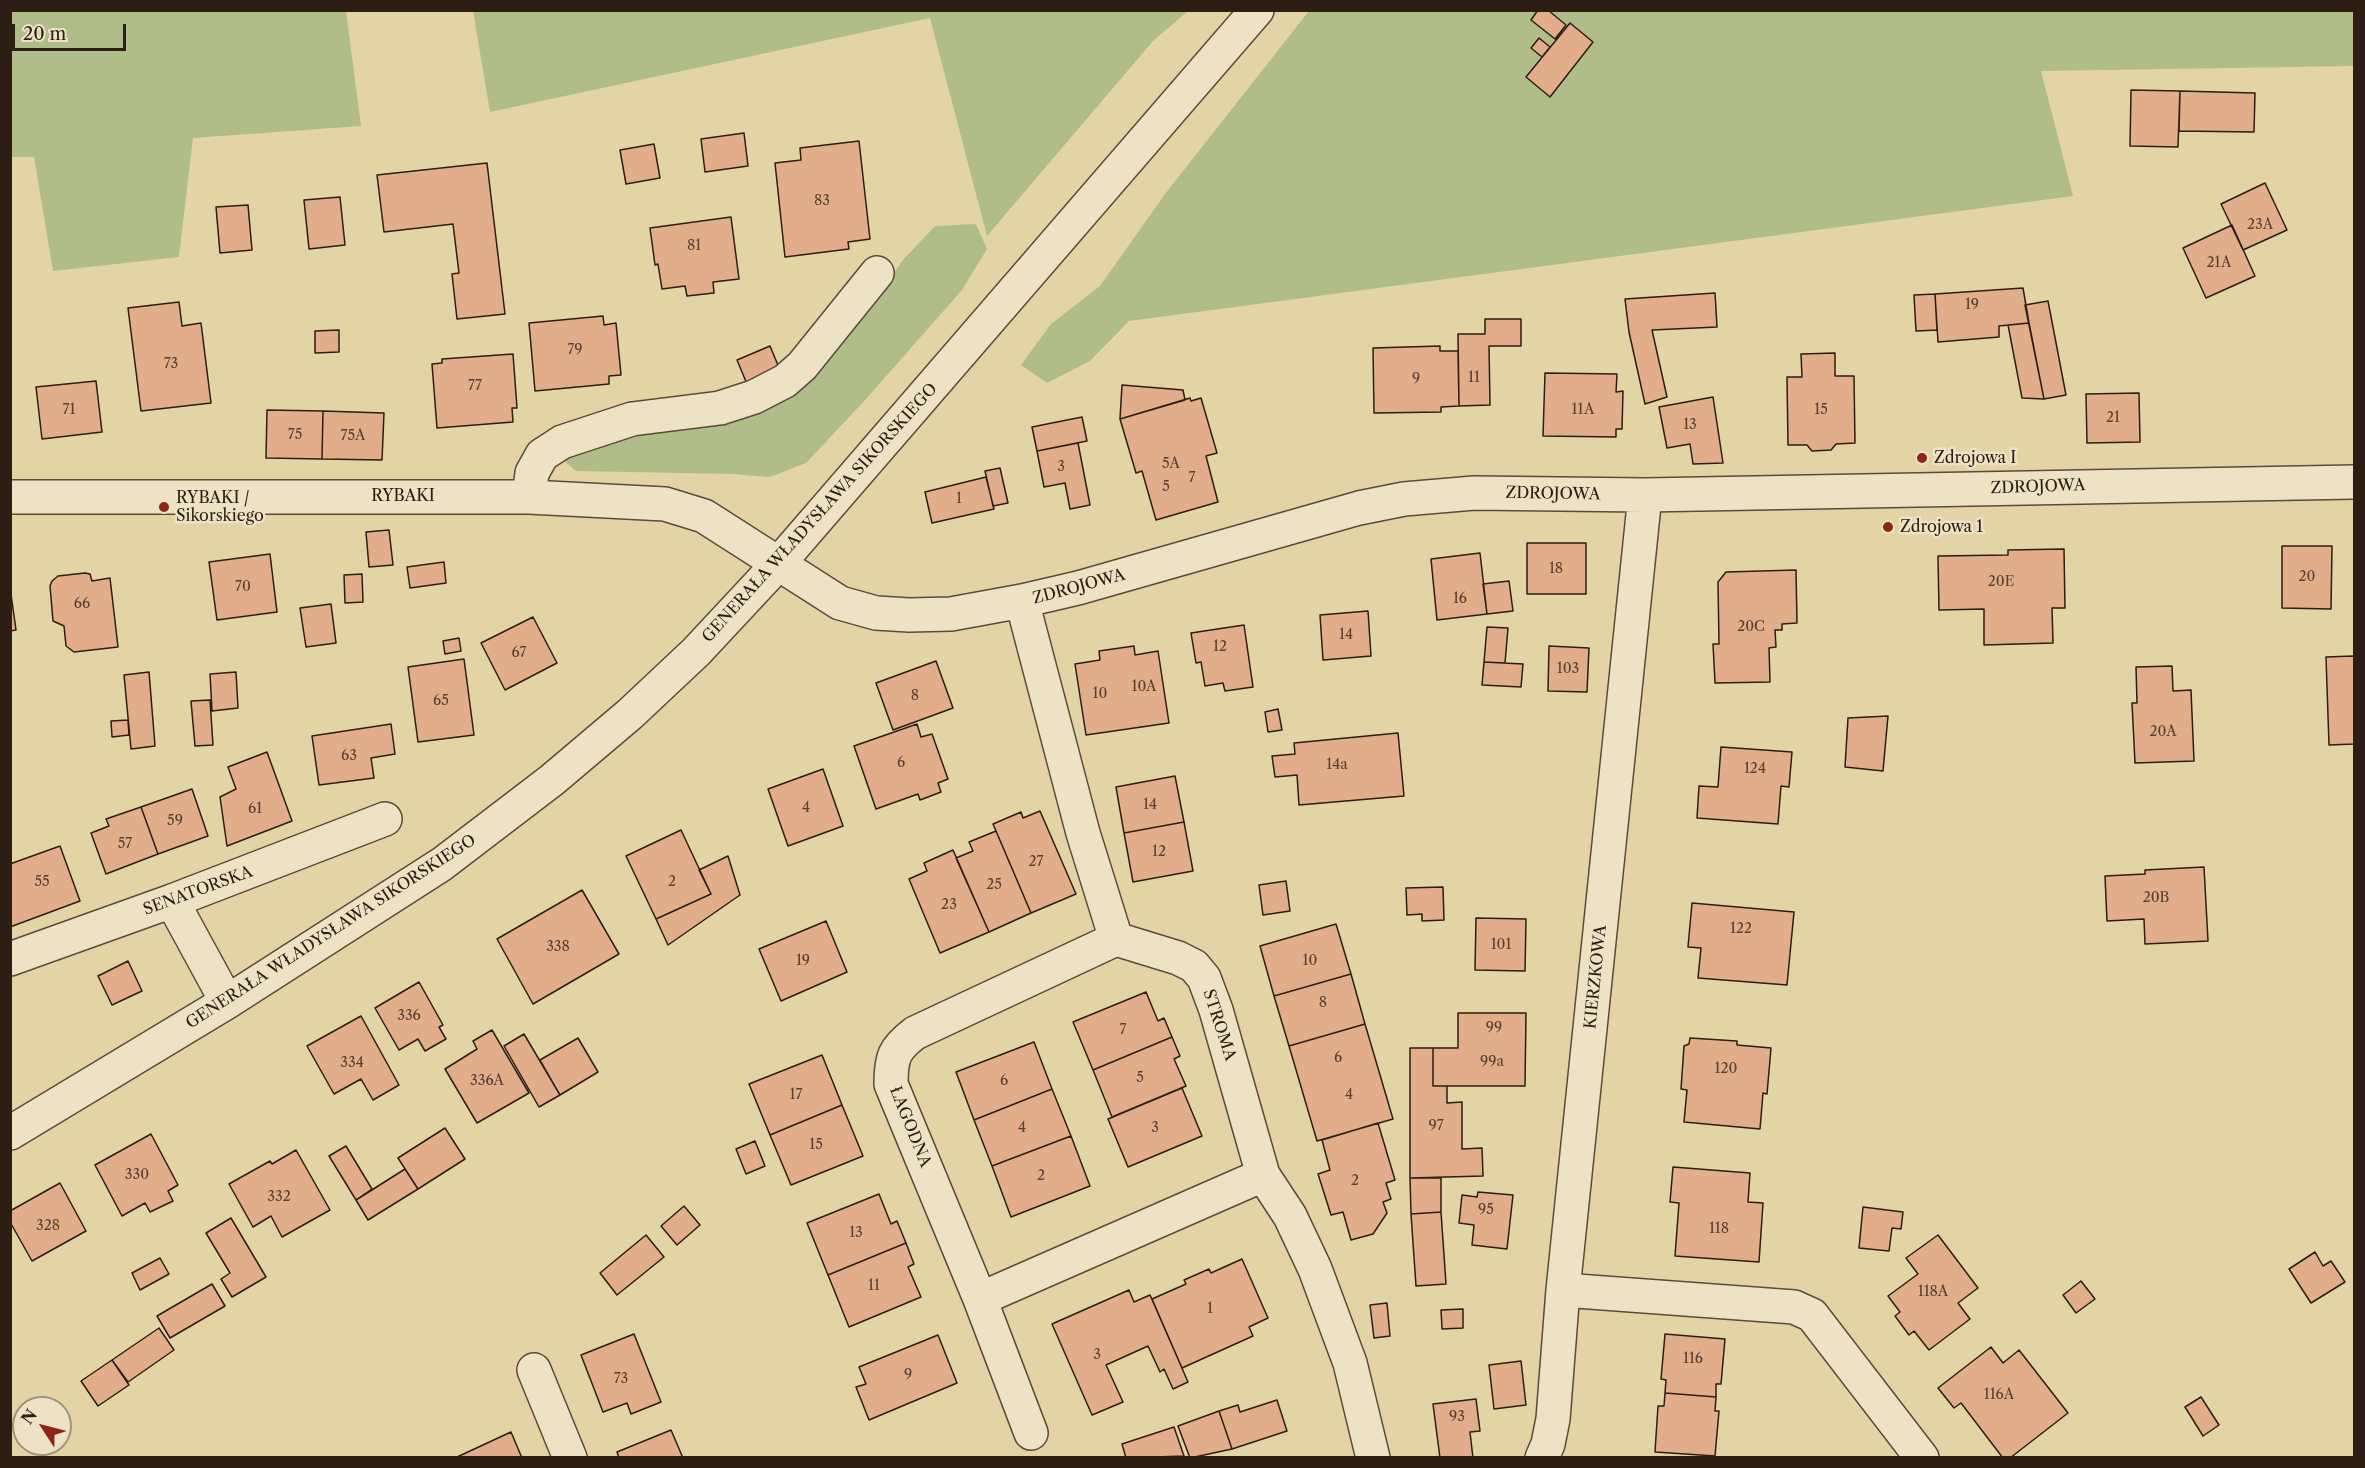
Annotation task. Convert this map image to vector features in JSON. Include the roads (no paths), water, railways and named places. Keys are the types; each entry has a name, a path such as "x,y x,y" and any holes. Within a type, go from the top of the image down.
{"street":[{"name":"GENERAŁA WŁADYSŁAWA SIKORSKIEGO","path":"10,1133 227,1002 442,864 543,787 630,714 696,652 779,563 1257,10"},
{"path":"529,497 532,473 542,455 562,442 632,419 720,408 754,397 785,381 802,366 876,273"},
{"name":"ZDROJOWA","path":"779,563 812,587 840,603 876,613 951,614 1078,588 1359,508 1404,499 1474,493 1645,495 2355,482"},
{"name":"KIERZKOWA","path":"1542,1458 1548,1444 1553,1419 1563,1290 1645,495"},
{"name":"RYBAKI","path":"10,497 529,497 665,504 704,516 779,563"},
{"path":"1022,601 1083,833 1116,939"},
{"name":"SENATORSKA","path":"10,959 172,901 385,819"},
{"path":"172,901 227,1002"},
{"name":"STROMA","path":"1116,939 1178,958 1194,966 1204,978 1216,1010 1263,1175 1290,1216 1334,1316 1350,1363 1373,1458"},
{"name":"ŁAGODNA","path":"1031,1433 980,1299 891,1084 891,1060 901,1044 915,1033 1116,939"},
{"path":"980,1299 1263,1175"},
{"path":"1563,1290 1794,1307 1812,1315 1922,1458"},
{"path":"534,1370 570,1458"}],"place":[{"name":"Zdrojowa I","path":"1922,458"},
{"name":"RYBAKI / Sikorskiego","path":"164,507"},
{"name":"Zdrojowa 1","path":"1888,527"}]}
